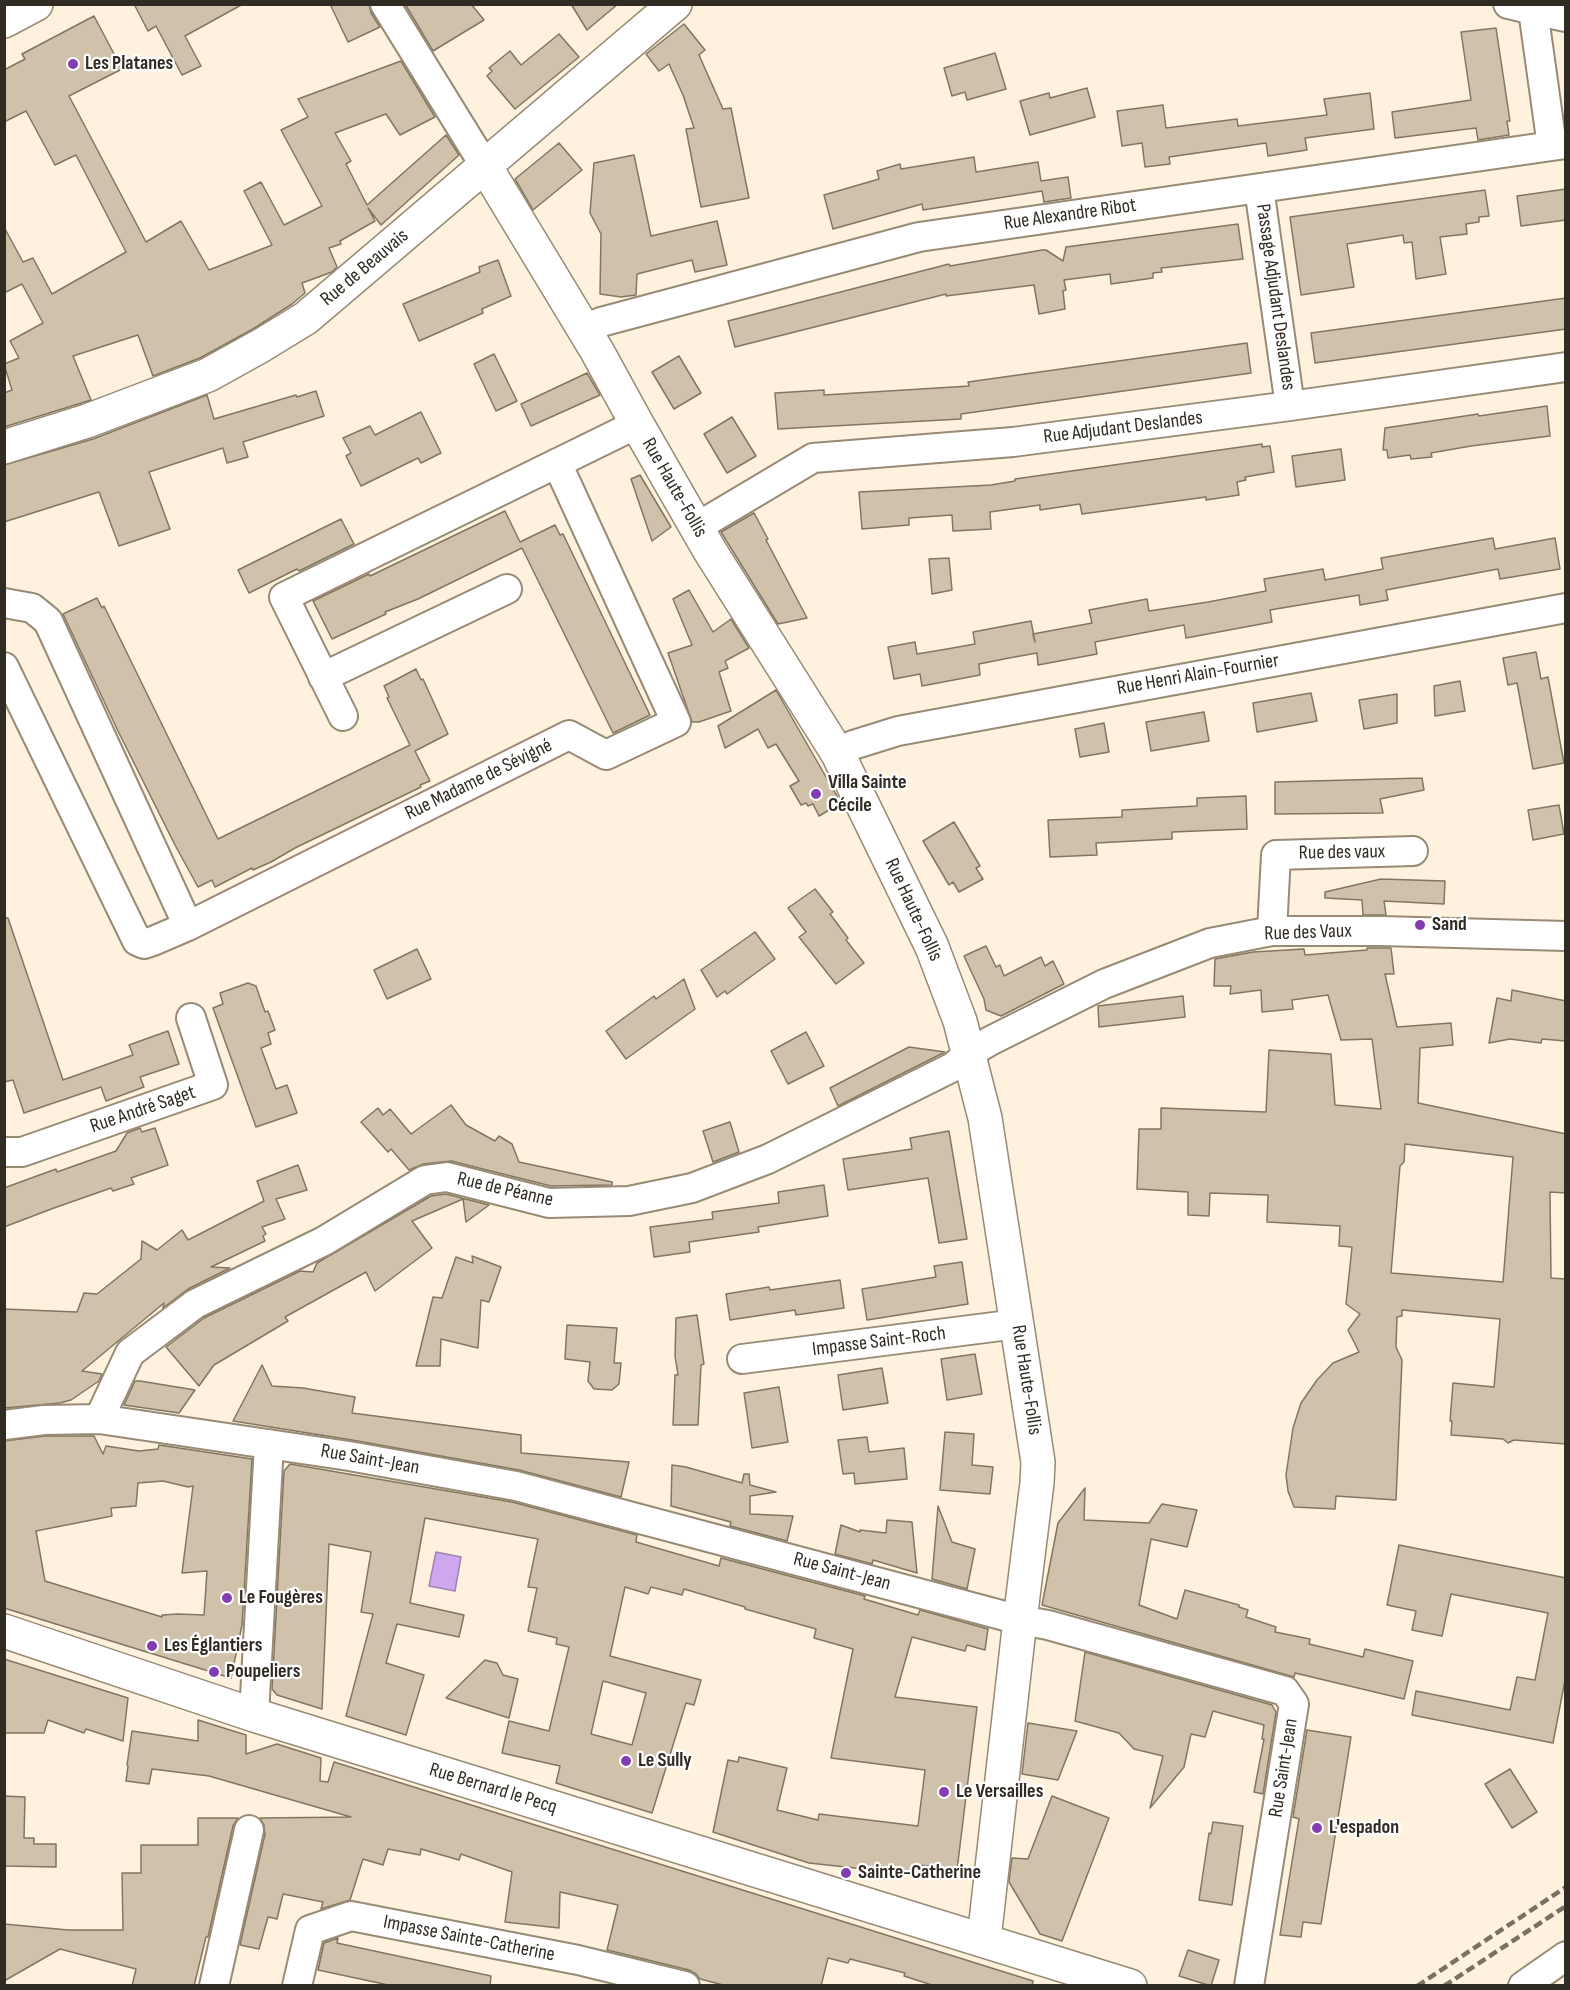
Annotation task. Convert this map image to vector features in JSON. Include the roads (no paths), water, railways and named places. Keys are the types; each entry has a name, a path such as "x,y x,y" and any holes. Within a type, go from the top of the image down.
{"street":[{"path":"4,21 36,4"},
{"name":"Rue Haute-Follis","path":"385,4 584,329 697,527 838,754 932,947 960,1021 985,1118 1038,1462 984,1939"},
{"name":"Rue de Beauvais","path":"4,447 87,421 208,375 306,318 675,4"},
{"path":"1559,145 1521,7 1566,17"},
{"name":"Rue Alexandre Ribot","path":"584,329 601,322 919,237 1559,145"},
{"name":"Passage Adjudant Deslandes","path":"1259,188 1290,406"},
{"name":"Rue Adjudant Deslandes","path":"697,527 813,458 1013,442 1566,367"},
{"path":"343,716 284,597 637,424"},
{"name":"Rue Madame de Sévigné","path":"4,667 137,940 144,944 188,926 569,735 606,755 676,722 557,463"},
{"path":"323,676 507,589"},
{"path":"4,603 32,608 48,621 188,926"},
{"name":"Rue Henri Alain-Fournier","path":"838,754 853,745 898,730 1528,614 1565,613"},
{"name":"Rue des vaux","path":"1272,931 1276,855 1413,851"},
{"name":"Rue des Vaux","path":"968,1054 1104,984 1210,943 1272,931 1381,931 1566,936"},
{"name":"Rue André Saget","path":"4,1152 22,1152 213,1085 191,1018"},
{"name":"Rue de Péanne","path":"99,1419 130,1353 195,1304 324,1241 425,1180 447,1177 549,1203 629,1201 692,1188 768,1159 953,1067 968,1054"},
{"name":"Impasse Saint-Roch","path":"742,1359 1017,1324"},
{"name":"Rue Saint-Jean","path":"4,1425 44,1420 99,1419 269,1443 516,1486 1020,1620 1048,1625 1285,1691 1294,1704 1249,1986"},
{"path":"254,1715 269,1443"},
{"name":"Rue Bernard le Pecq","path":"4,1631 254,1715 1130,1986"},
{"path":"214,1986 249,1830"},
{"name":"Impasse Sainte-Catherine","path":"297,1986 310,1930 351,1916 578,1960 685,1986"},
{"path":"1523,1986 1566,1956"}],"railway":[{"path":"1417,1986 1566,1887"},
{"path":"1444,1986 1566,1906"}],"place":[{"name":"Les Platanes","path":"73,64"},
{"name":"Villa Sainte Cécile","path":"816,794"},
{"name":"Sand","path":"1420,925"},
{"name":"Le Fougères","path":"227,1598"},
{"name":"Les Églantiers","path":"152,1646"},
{"name":"Poupeliers","path":"214,1672"},
{"name":"Le Sully","path":"626,1761"},
{"name":"Le Versailles","path":"944,1792"},
{"name":"L'espadon","path":"1317,1828"},
{"name":"Sainte-Catherine","path":"846,1873"}]}
